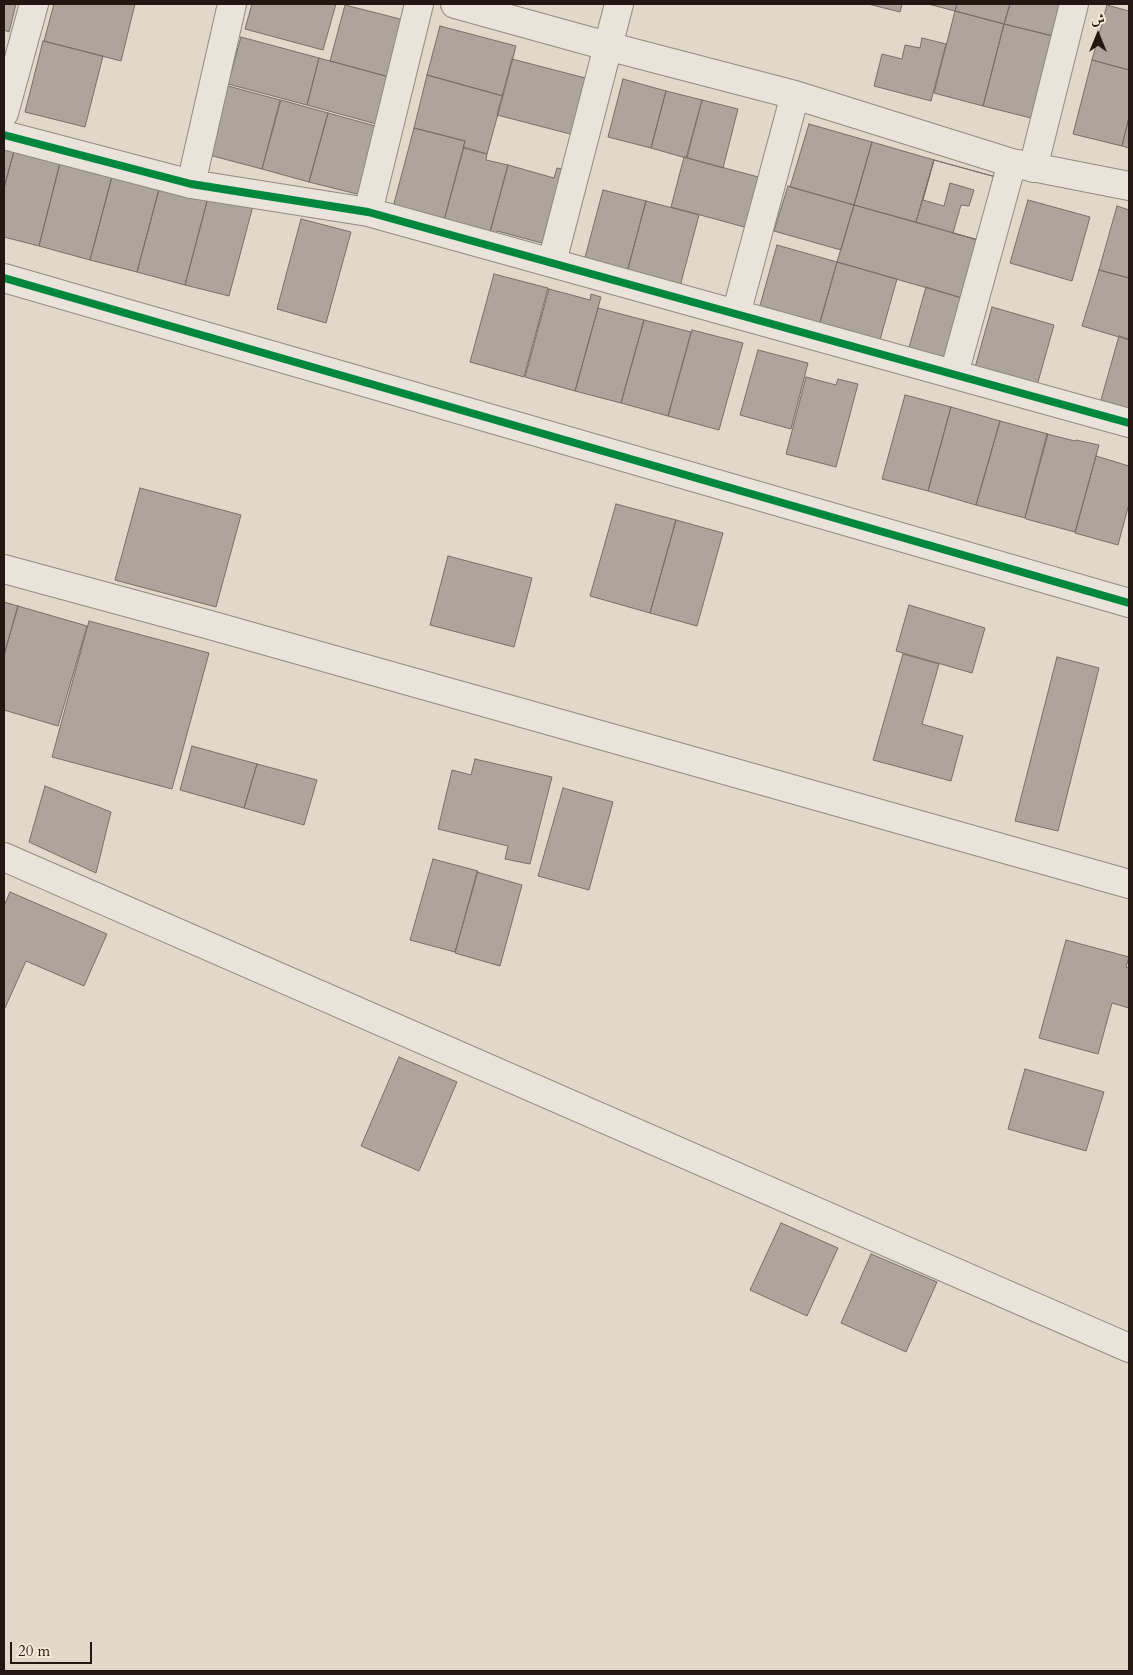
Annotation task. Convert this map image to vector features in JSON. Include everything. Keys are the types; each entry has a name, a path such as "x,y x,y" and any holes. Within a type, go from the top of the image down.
{"street":[{"path":"4,113 34,4"},
{"path":"191,184 232,4"},
{"path":"368,212 420,4"},
{"path":"455,4 794,95 1023,166 1129,186"},
{"path":"552,262 619,4"},
{"path":"954,374 1074,4"},
{"path":"736,314 794,95"},
{"path":"4,135 191,184 368,212 1129,423"},
{"path":"4,278 1129,603"},
{"path":"4,569 1129,884"},
{"path":"4,857 1129,1348"}],"building":[{"path":"4,4 16,4 9,32 4,30"},
{"path":"54,4 135,4 121,61 44,41"},
{"path":"252,4 336,4 323,50 245,29"},
{"path":"868,4 902,4 900,12"},
{"path":"928,4 957,4 955,11"},
{"path":"957,4 1010,4 1004,24 955,11"},
{"path":"1010,4 1066,4 1057,37 1004,24"},
{"path":"345,5 408,21 393,78 330,61"},
{"path":"1107,5 1129,11 1129,70 1092,60"},
{"path":"955,11 1004,24 983,106 934,93"},
{"path":"1004,24 1057,37 1035,119 983,106"},
{"path":"440,26 516,46 503,96 427,75"},
{"path":"241,37 319,58 307,105 228,84"},
{"path":"922,38 946,44 931,101 874,86 882,54 902,59 905,45 920,48"},
{"path":"43,41 103,56 85,127 25,112"},
{"path":"319,58 393,78 380,125 307,105"},
{"path":"512,59 589,79 574,135 497,115"},
{"path":"1092,60 1129,70 1129,117 1122,146 1073,134"},
{"path":"427,75 503,96 487,154 463,148 465,141 414,128"},
{"path":"623,79 666,91 651,148 608,137"},
{"path":"228,86 280,100 262,169 209,155"},
{"path":"666,91 702,100 686,158 651,148"},
{"path":"281,100 328,113 309,182 262,169"},
{"path":"702,100 738,109 723,168 687,158"},
{"path":"328,113 379,127 361,195 309,182"},
{"path":"1129,117 1129,148 1122,146"},
{"path":"809,124 872,142 854,205 790,187"},
{"path":"414,128 465,141 443,224 392,211"},
{"path":"4,136 17,140 4,188"},
{"path":"17,140 63,151 39,246 4,237 4,188"},
{"path":"872,142 934,160 916,222 854,205"},
{"path":"464,147 487,154 486,160 508,165 489,236 443,224"},
{"path":"63,151 115,165 90,260 39,246"},
{"path":"684,157 762,178 748,228 671,207"},
{"path":"934,160 996,177 978,240 916,222"},
{"path":"934,160 996,177 978,240 953,233 961,205 969,206 974,190 950,183 944,206 923,200"},
{"path":"115,165 162,178 137,272 90,260"},
{"path":"508,165 554,178 557,168 562,169 542,243 497,231 495,238 489,236"},
{"path":"162,178 210,190 185,285 137,272"},
{"path":"788,186 854,205 841,250 774,231"},
{"path":"210,190 254,202 229,296 185,285"},
{"path":"603,190 646,201 626,276 583,265"},
{"path":"1028,200 1090,217 1072,281 1010,263"},
{"path":"646,201 699,215 679,290 626,276"},
{"path":"854,205 978,240 962,298 837,262"},
{"path":"1117,206 1129,210 1129,278 1099,270"},
{"path":"301,219 351,232 326,323 277,309"},
{"path":"777,245 837,262 819,326 759,309"},
{"path":"837,262 897,279 879,343 819,326"},
{"path":"1099,270 1129,278 1129,340 1082,326"},
{"path":"494,274 548,288 524,377 470,362"},
{"path":"926,287 962,298 943,361 908,351"},
{"path":"549,289 590,300 591,294 601,297 575,391 525,377"},
{"path":"992,307 1054,325 1036,389 974,371"},
{"path":"598,308 644,320 621,403 575,391"},
{"path":"644,320 691,332 668,416 621,403"},
{"path":"692,330 743,343 719,430 668,416"},
{"path":"1119,336 1129,339 1129,415 1099,407"},
{"path":"758,350 808,363 791,429 740,415"},
{"path":"806,377 836,385 838,379 858,384 836,467 786,454"},
{"path":"905,395 951,407 928,491 882,479"},
{"path":"951,407 1000,421 976,505 928,491"},
{"path":"1000,421 1048,434 1025,518 976,505"},
{"path":"1047,434 1099,445 1075,532 1026,519 1025,517"},
{"path":"1096,456 1129,466 1129,504 1118,545 1075,533"},
{"path":"140,488 241,515 216,607 115,580"},
{"path":"616,504 676,520 650,613 590,596"},
{"path":"676,520 723,533 697,626 650,613"},
{"path":"448,556 532,578 514,647 430,625"},
{"path":"4,602 18,606 4,655"},
{"path":"909,605 985,628 972,673 896,651"},
{"path":"18,606 87,626 58,726 4,710 4,655"},
{"path":"89,621 209,653 172,789 52,757"},
{"path":"903,654 939,664 922,724 963,736 951,781 873,760"},
{"path":"1057,657 1099,668 1058,831 1015,821"},
{"path":"192,746 257,764 244,808 180,790"},
{"path":"475,759 552,777 530,864 505,859 508,846 438,829 452,770 471,775"},
{"path":"257,764 317,780 304,825 244,808"},
{"path":"45,786 111,812 96,873 29,842"},
{"path":"563,788 613,802 589,890 538,876"},
{"path":"433,859 478,871 455,952 410,940"},
{"path":"477,872 522,885 500,966 455,953"},
{"path":"10,892 107,934 84,986 26,961 4,1008 4,906"},
{"path":"1066,940 1129,957 1126,967 1129,968 1129,1008 1112,1003 1098,1054 1039,1038"},
{"path":"399,1057 457,1082 419,1171 361,1146"},
{"path":"1025,1069 1104,1092 1086,1151 1008,1129"},
{"path":"781,1223 838,1248 807,1316 750,1290"},
{"path":"871,1254 937,1282 906,1352 841,1323"}],"cycle path":[{"path":"4,135 191,184 368,212 1129,423"},
{"path":"4,278 1129,603"}]}
